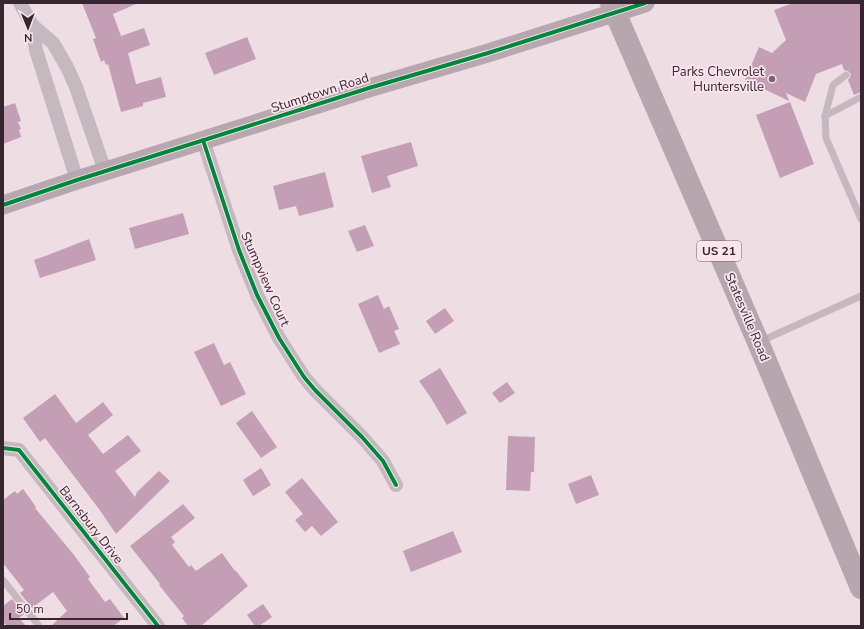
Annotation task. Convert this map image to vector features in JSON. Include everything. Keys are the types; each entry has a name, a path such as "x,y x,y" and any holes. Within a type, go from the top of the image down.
{"main road":[{"name":"Statesville Road","path":"613,8 758,342 861,588"}],"street":[{"path":"20,3 32,24 53,43 67,67 76,87 105,171"},
{"name":"Stumptown Road","path":"3,205 203,140 369,88 488,53 613,8 645,3"},
{"path":"32,24 36,50 77,180"},
{"name":"Stumpview Court","path":"203,140 239,250 257,295 279,338 304,377 383,461 396,485"},
{"name":"Barnsbury Drive","path":"3,448 19,450 158,626"}],"lane":[{"path":"846,75 833,85 825,116 826,138 861,219"},
{"path":"825,116 861,97"},
{"path":"758,342 861,296"},
{"path":"3,580 39,626"}],"building":[{"path":"82,3 138,3 113,14 121,36 144,28 150,45 128,53 136,84 161,77 166,97 143,103 143,106 121,112 108,64 106,65 104,60 101,62 93,39 96,38"},
{"path":"793,3 861,3 861,92 854,95 848,80 851,74 844,70 842,64 816,74 805,102 786,93 789,101 745,80 759,47 772,53 786,40 774,10"},
{"path":"247,37 256,59 214,75 205,53"},
{"path":"790,102 814,164 780,178 756,115"},
{"path":"15,103 21,121 18,122 21,129 19,130 21,137 3,144 3,107"},
{"path":"411,142 418,166 387,176 391,187 372,193 361,156"},
{"path":"325,172 334,207 299,216 296,206 279,210 273,186"},
{"path":"183,213 189,234 135,249 129,228"},
{"path":"365,225 374,246 357,252 348,231"},
{"path":"89,239 96,260 40,278 34,260"},
{"path":"378,295 384,309 389,306 399,329 394,331 400,344 379,353 358,304"},
{"path":"445,308 454,321 435,334 426,321"},
{"path":"214,343 224,365 230,362 246,394 221,406 194,352"},
{"path":"440,368 467,413 447,425 419,381"},
{"path":"507,382 515,393 500,403 492,393"},
{"path":"55,394 76,423 103,402 113,415 88,435 103,454 128,435 141,451 115,471 135,497 137,492 159,471 170,481 116,534 45,438 40,442 23,418"},
{"path":"252,411 277,447 261,458 236,423"},
{"path":"508,436 535,437 534,472 531,472 530,491 506,490"},
{"path":"261,468 271,485 253,496 243,480"},
{"path":"591,475 599,495 576,504 568,484"},
{"path":"302,478 338,522 321,536 312,526 305,532 295,520 303,514 285,492"},
{"path":"23,489 36,507 35,508 74,555 90,577 88,579 105,602 110,599 124,618 113,626 51,626 67,611 53,592 32,608 20,593 24,590 3,563 3,500 15,491 17,494"},
{"path":"183,504 195,518 171,537 175,542 172,545 189,567 191,565 196,571 222,553 248,586 201,626 188,626 182,618 184,616 130,546"},
{"path":"453,531 462,552 411,572 403,551"},
{"path":"12,599 24,614 19,618 26,626 7,626 3,622 3,606"},
{"path":"263,604 272,617 259,626 255,626 247,615"}],"cycle path":[{"path":"3,205 77,180 369,88 488,53 645,3"},
{"path":"203,140 239,250 257,295 279,338 304,377 383,461 396,485"},
{"path":"3,448 19,450 158,626"}],"place":[{"name":"Parks Chevrolet Huntersville","path":"772,79"}]}
